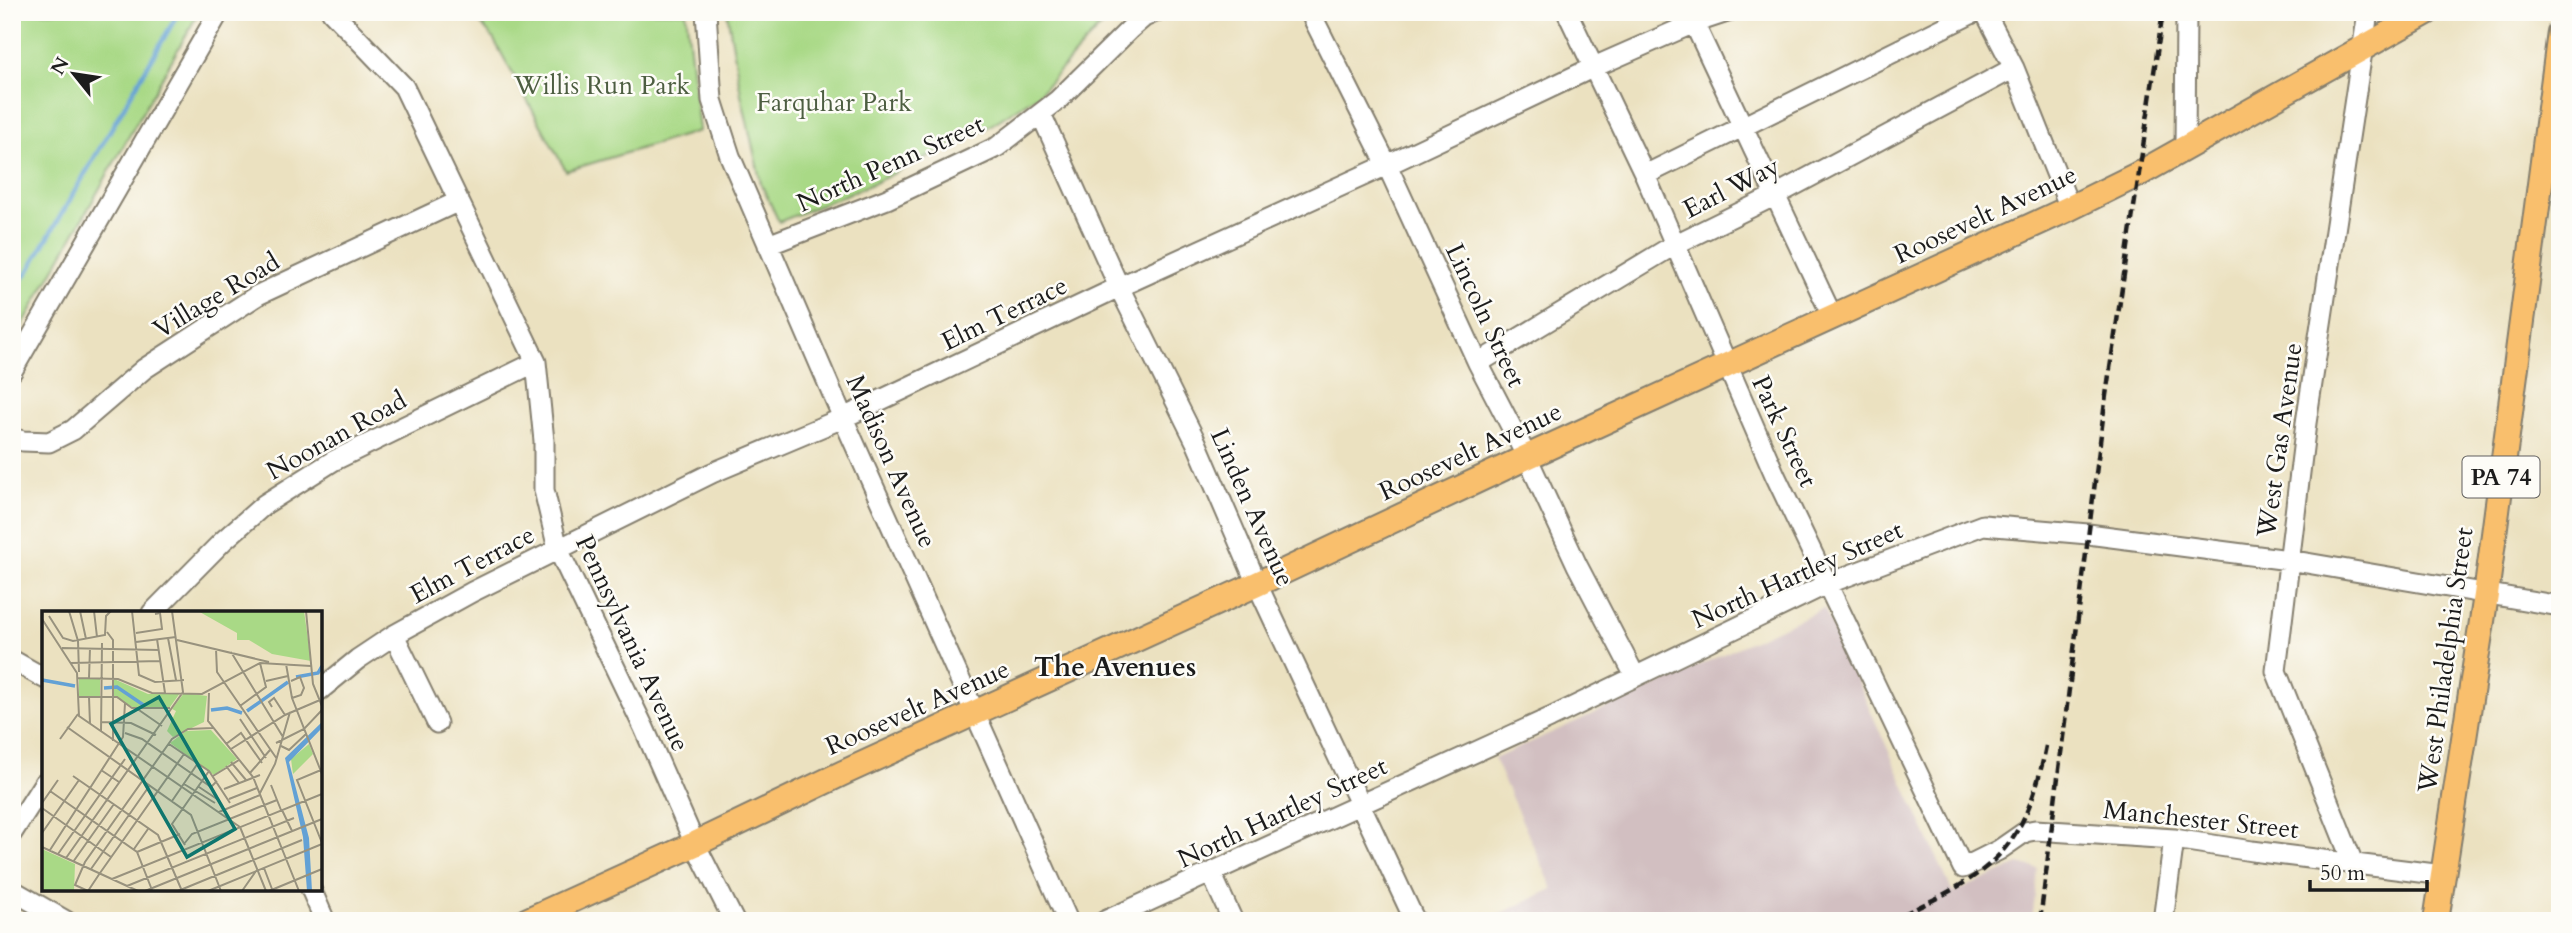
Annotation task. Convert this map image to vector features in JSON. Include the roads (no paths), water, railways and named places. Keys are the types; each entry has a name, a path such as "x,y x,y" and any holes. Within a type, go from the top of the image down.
{"main road":[{"name":"Roosevelt Avenue","path":"526,921 2070,208 2185,148 2427,12"},
{"path":"2554,12 2560,33"},
{"name":"West Philadelphia Street","path":"2436,921 2486,595 2560,33"}],"street":[{"path":"12,371 219,12"},
{"name":"Pennsylvania Avenue","path":"332,12 404,87 536,362 544,441 544,489 558,549 644,728 695,844 734,921"},
{"name":"Madison Avenue","path":"706,12 712,100 730,156 843,418 1068,921"},
{"name":"North Penn Street","path":"768,245 887,199 997,147 1041,114 1130,29 1155,12"},
{"name":"Lincoln Street","path":"1310,12 1387,165 1478,363 1635,676"},
{"name":"Park Street","path":"1567,12 1645,175 1775,475 1829,583 1962,868"},
{"name":"Elm Terrace","path":"322,688 358,659 394,635 558,549 712,473 843,418 1594,67 1694,23 1727,12"},
{"path":"1645,175 1975,12"},
{"path":"1985,12 2014,68 2070,208"},
{"path":"2185,148 2186,12"},
{"name":"West Gas Avenue","path":"2353,863 2276,671 2306,423 2368,12"},
{"path":"1694,23 1833,318"},
{"name":"Earl Way","path":"1478,363 1674,245 1776,195 2014,68"},
{"name":"Linden Avenue","path":"1041,114 1119,287 1196,442 1257,584 1415,921"},
{"name":"Village Road","path":"12,438 49,442 73,430 144,369 258,295 459,201"},
{"name":"Noonan Road","path":"154,611 223,541 265,504 333,461 536,362"},
{"name":"North Hartley Street","path":"1105,921 1361,805 1829,583 1983,524 2088,534 2289,560 2560,606"},
{"path":"394,635 437,723"},
{"path":"12,660 42,677"},
{"path":"12,833 42,786"},
{"name":"Manchester Street","path":"1962,868 1999,850 2025,832 2035,830 2174,839 2443,874"},
{"path":"2163,921 2174,839"},
{"path":"1210,873 1233,921"},
{"path":"12,890 66,921"},
{"path":"312,891 325,921"}],"waterway":[{"path":"12,290 28,272 179,12"}],"railway":[{"path":"2040,921 2105,402 2163,12"},
{"path":"1889,921 1951,890 1976,875 1996,858 2026,814 2046,746"}],"district":[{"name":"The Avenues","path":"1115,666"}],"park label":[{"name":"Willis Run Park","path":"602,85"},
{"name":"Farquhar Park","path":"834,102"}]}
